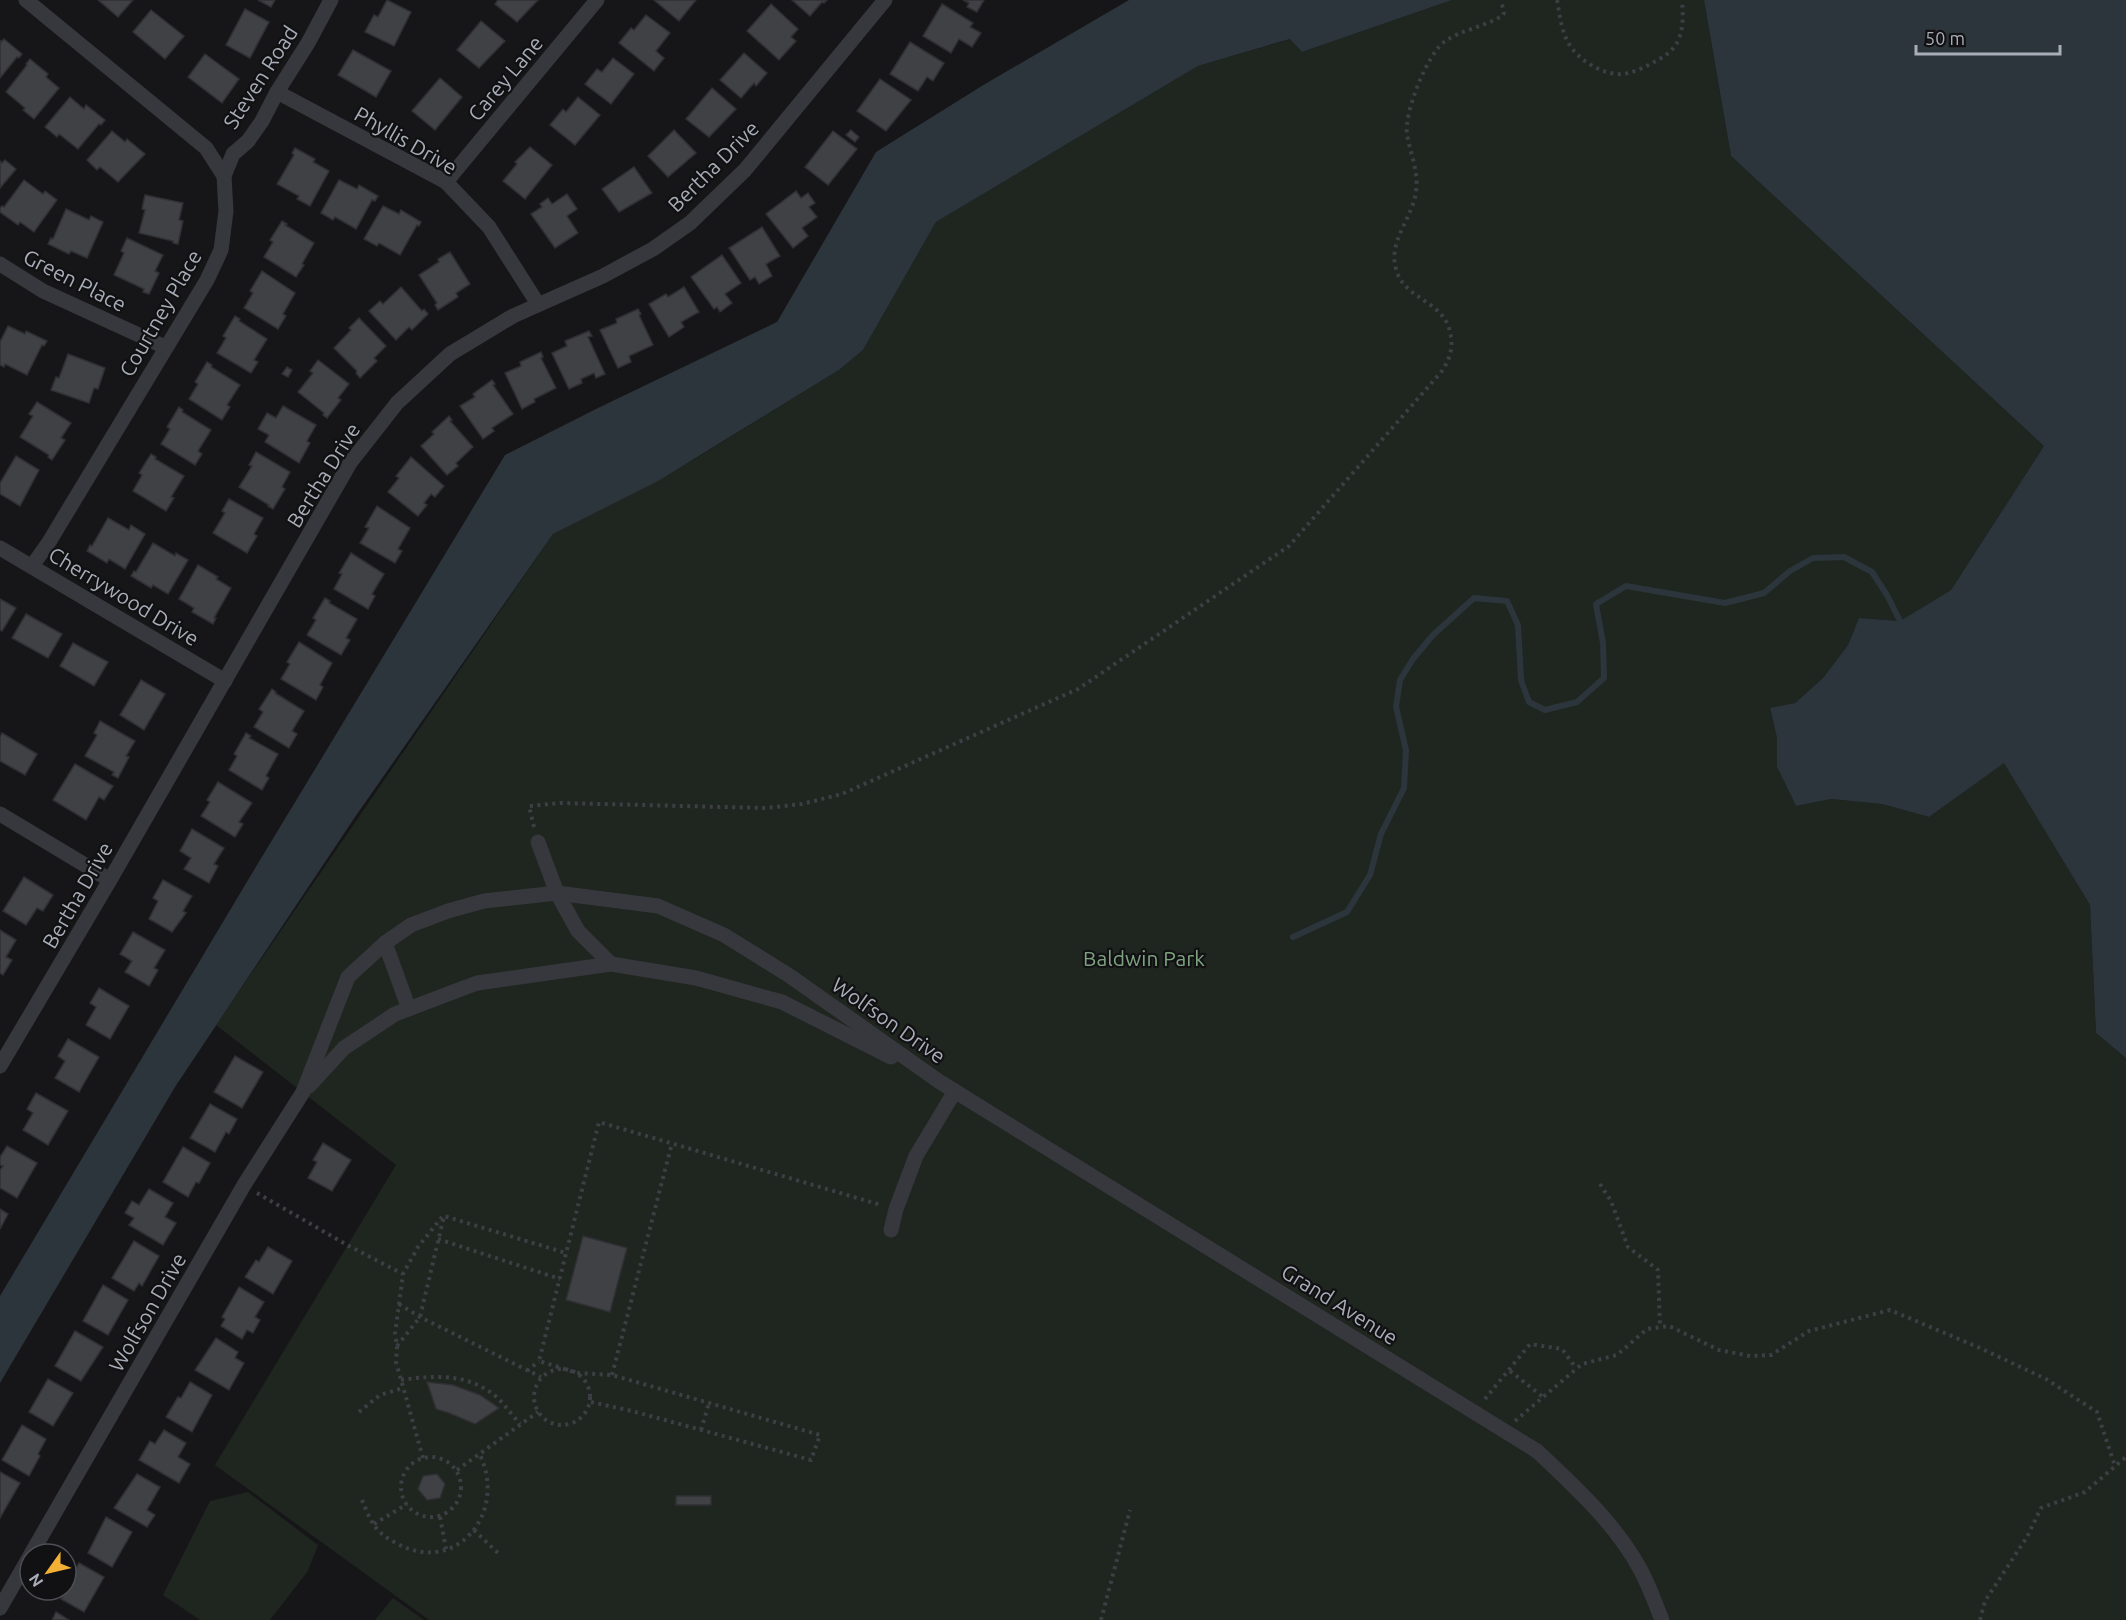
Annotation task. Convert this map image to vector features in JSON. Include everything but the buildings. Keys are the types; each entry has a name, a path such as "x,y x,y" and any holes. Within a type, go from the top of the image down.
{"street":[{"name":"Steven Road","path":"224,177 233,154 248,141 262,121 331,0"},
{"name":"Carey Lane","path":"446,182 597,0"},
{"name":"Bertha Drive","path":"0,1066 350,463 397,404 450,354 513,316 603,276 653,249 690,222 745,170 885,0"},
{"name":"Courtney Place","path":"30,1 207,148 224,177 226,211 221,250 207,280 49,542 32,566"},
{"name":"Phyllis Drive","path":"277,92 446,182 489,227 538,304"},
{"name":"Green Place","path":"0,264 43,291 165,347"},
{"name":"Cherrywood Drive","path":"0,548 225,681"},
{"path":"0,814 110,880"},
{"path":"538,842 557,893 578,931 611,964"},
{"name":"Wolfson Drive","path":"303,1092 348,977 385,943 411,925 484,900 557,893 658,906 724,935 790,976 940,1082"},
{"path":"385,943 409,1009"},
{"name":"Wolfson Drive","path":"38,1542 244,1185 303,1092 344,1048 395,1014 477,983 611,964 696,978 782,1002 940,1082"},
{"name":"Grand Avenue","path":"940,1082 1537,1451 1582,1495 1613,1530 1640,1569 1662,1620"},
{"path":"891,1230 896,1209 916,1156 955,1091"},
{"name":"Wolfson Drive","path":"0,1608 18,1576"}],"path":[{"path":"538,842 529,806 561,803 766,808 802,804 842,794 1078,688 1288,546 1442,371 1448,361 1452,345 1444,316 1400,280 1393,259 1398,237 1413,208 1417,188 1416,171 1407,131 1408,114 1419,82 1436,50 1452,37 1502,16 1504,13 1501,0"},
{"path":"1557,0 1565,36 1570,46 1601,70 1623,74 1642,68 1671,51 1678,42 1683,22 1682,0"},
{"path":"527,1371 539,1361 599,1122 896,1209"},
{"path":"612,1375 672,1143"},
{"path":"1600,1184 1611,1201 1628,1247 1658,1270 1660,1327"},
{"path":"244,1185 403,1275"},
{"path":"444,1216 566,1253"},
{"path":"423,1458 396,1362 395,1334 403,1275 418,1247 444,1216"},
{"path":"397,1346 420,1317 444,1216"},
{"path":"438,1239 560,1279"},
{"path":"399,1304 420,1317 541,1377"},
{"path":"1504,1431 1576,1368 1582,1364 1617,1355 1647,1329 1669,1326 1719,1350 1750,1356 1771,1355 1809,1332 1890,1310 2046,1379 2097,1412 2115,1466"},
{"path":"1474,1412 1530,1344 1562,1349 1576,1368"},
{"path":"539,1361 577,1373 612,1375 820,1435 811,1460 591,1402"},
{"path":"567,1370 558,1369 541,1377 533,1394 538,1412 552,1424 570,1425 579,1420 591,1402 588,1386 577,1373"},
{"path":"1510,1371 1543,1397"},
{"path":"401,1380 434,1376 468,1380 498,1398 520,1424"},
{"path":"359,1412 380,1395 403,1388"},
{"path":"701,1430 710,1403"},
{"path":"457,1470 538,1412"},
{"path":"362,1500 374,1524 385,1537 404,1548 425,1552 447,1549 466,1540 486,1508 489,1486 485,1465 479,1453"},
{"path":"1980,1620 1985,1601 2027,1537 2041,1508 2085,1492 2126,1457"},
{"path":"423,1458 442,1458 457,1470 462,1488 460,1498 449,1513 440,1517 429,1518 419,1515 406,1504 401,1490 406,1470 413,1462 423,1458"},
{"path":"374,1524 406,1504"},
{"path":"1101,1620 1130,1510"},
{"path":"440,1517 447,1549"},
{"path":"474,1530 500,1555"}],"green space":[{"name":"Baldwin Park","path":"1452,0 1704,0 1731,156 2044,446 1951,590 1900,621 1859,618 1848,645 1823,678 1795,703 1770,709 1777,738 1777,767 1796,806 1831,799 1882,804 1929,817 2004,762 2090,905 2096,1033 2126,1058 2126,1620 429,1620 215,1465 396,1165 216,1025 553,534 693,460 839,370 863,350 936,222 1198,66 1291,39 1302,52"},
{"path":"248,1492 318,1545 308,1571 270,1620 200,1620 163,1595 210,1501"},
{"path":"393,1598 424,1620 375,1620"}],"shaded area":[{"path":"1129,0 1452,0 1302,52 1290,39 1198,66 936,222 863,350 839,370 658,481 553,534 355,817 175,1087 0,1383 0,1296 505,455 777,322 876,152 985,84"},
{"path":"1704,0 2126,0 2126,1058 2096,1033 2090,905 2004,763 1929,817 1882,804 1831,799 1796,806 1777,767 1777,738 1770,708 1795,703 1823,678 1848,645 1859,618 1900,621 1951,590 2044,446 1731,156"}],"waterway":[{"path":"1293,937 1347,912 1370,875 1381,834 1404,788 1406,750 1396,707 1400,680 1413,659 1433,635 1474,598 1507,601 1518,625 1521,680 1529,702 1545,710 1577,702 1604,678 1603,643 1596,604 1626,586 1725,603 1764,593 1790,571 1813,558 1844,557 1872,572 1900,621"}]}
